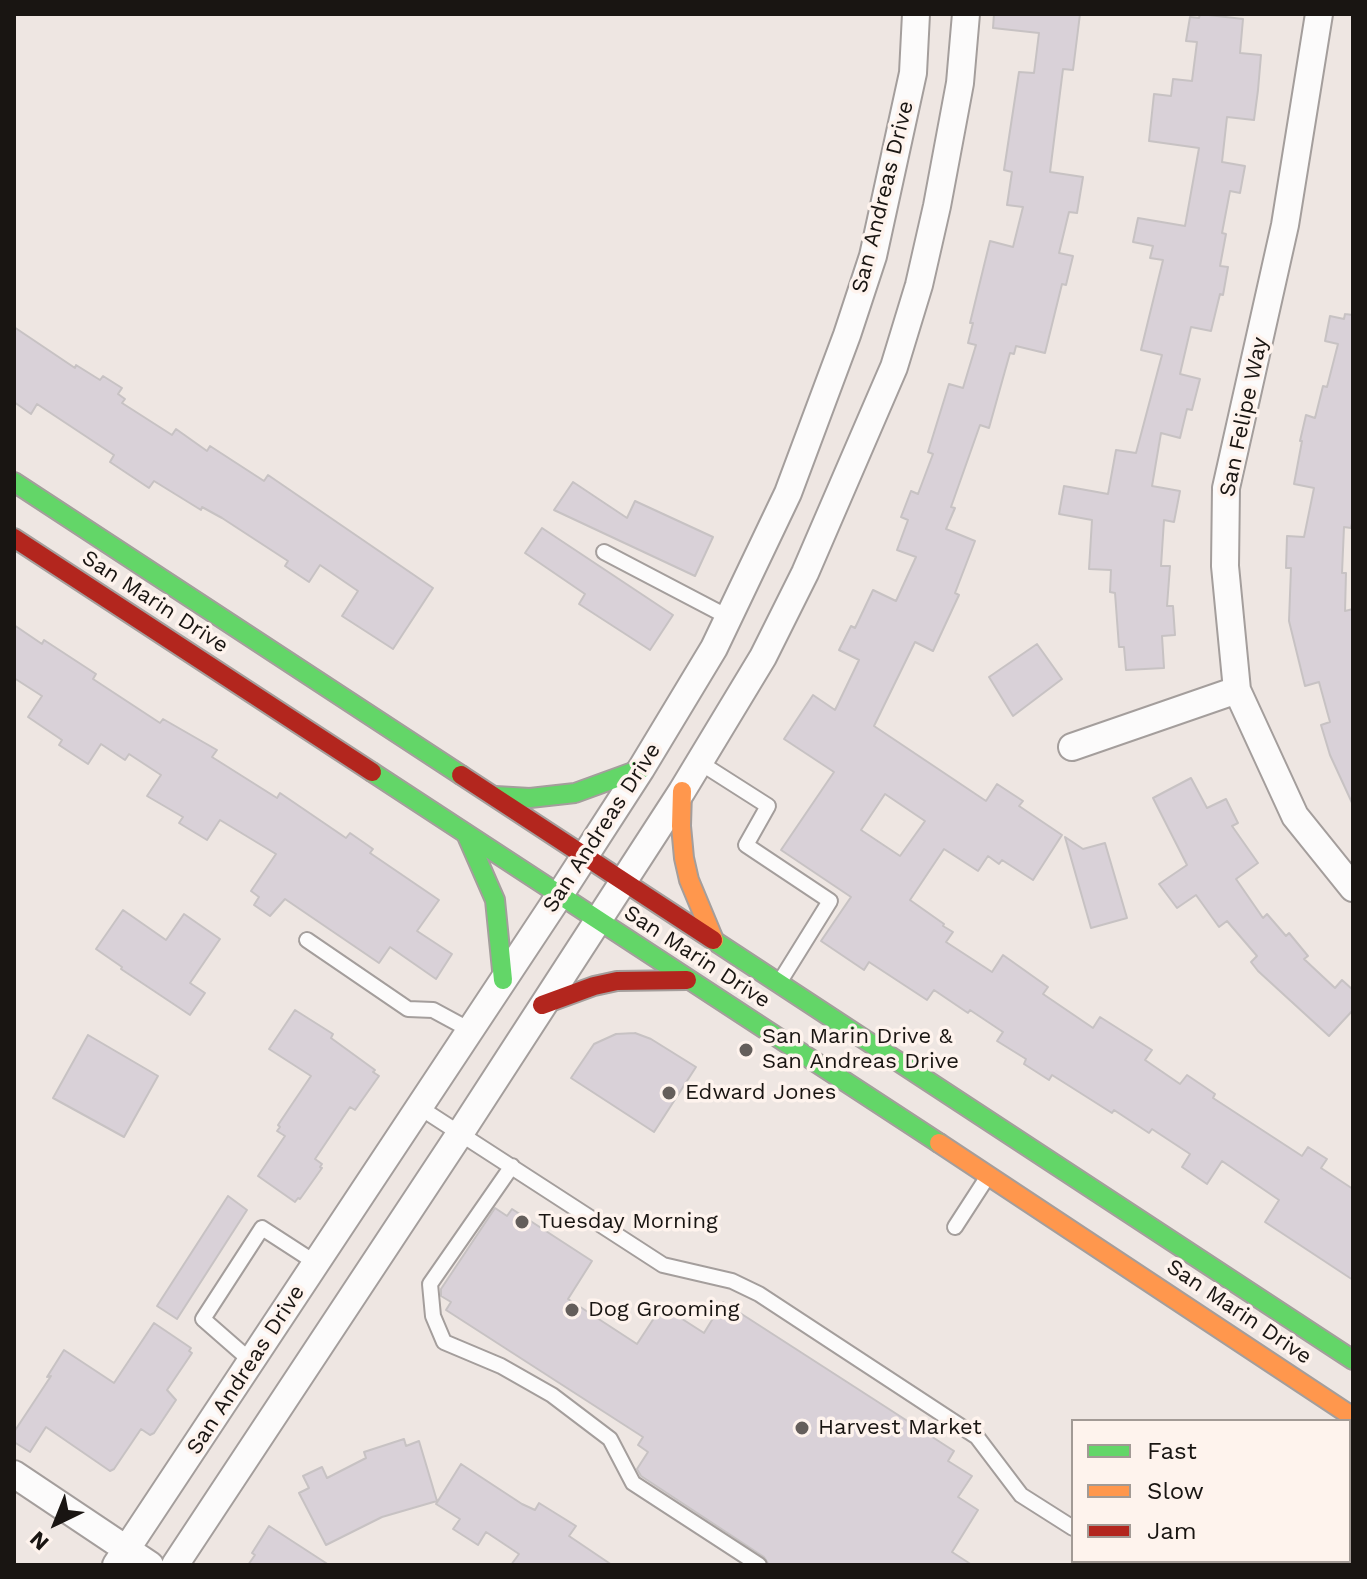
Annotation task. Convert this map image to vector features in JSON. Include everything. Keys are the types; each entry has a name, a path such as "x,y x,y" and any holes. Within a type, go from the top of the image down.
{"main road":[{"name":"San Marin Drive","path":"14,482 1353,1360"},
{"name":"San Marin Drive","path":"14,538 989,1175 1353,1417"},
{"path":"495,796 530,798 575,793 641,769"},
{"path":"682,791 684,858 694,893 714,940"},
{"path":"467,836 495,900 503,980"},
{"path":"542,1005 617,981 688,980"}],"street":[{"name":"San Andreas Drive","path":"135,1561 251,1361 559,896 714,648 788,493 873,256 913,73 916,14"},
{"name":"San Andreas Drive","path":"175,1565 682,791 763,657 805,573 894,367 919,285 940,190 960,83 966,14"},
{"name":"San Felipe Way","path":"1319,14 1285,225 1226,488 1225,566 1237,690 1295,816 1353,888"},
{"path":"1072,747 1237,690"},
{"path":"14,1474 135,1561"}],"lane":[{"path":"604,552 728,617"},
{"path":"699,762 768,806 746,845 830,901 779,983"},
{"path":"307,940 408,1009 433,1010 470,1030"},
{"path":"419,1107 663,1265 732,1281 759,1294 977,1437 1021,1495 1071,1527"},
{"path":"512,1166 430,1284 433,1316 444,1342 501,1366 552,1395 610,1439 633,1483 759,1565"},
{"path":"955,1227 989,1175"},
{"path":"251,1361 203,1319 262,1228 316,1263"}],"building":[{"path":"994,14 1080,14 1073,70 1063,69 1050,172 1083,177 1077,213 1069,212 1059,253 1073,256 1066,285 1062,284 1045,353 1016,346 1014,354 1010,353 989,428 980,425 951,507 955,508 946,529 975,541 955,593 959,595 933,651 915,642 874,726 986,801 997,784 1023,801 1019,806 1062,835 1033,880 1002,860 999,864 988,856 978,871 944,849 910,900 953,932 946,942 992,972 1003,955 1048,987 1043,994 1093,1028 1100,1017 1152,1050 1145,1060 1180,1084 1187,1075 1215,1094 1213,1098 1302,1156 1308,1147 1327,1159 1321,1168 1353,1189 1353,1280 1265,1222 1279,1200 1222,1161 1207,1184 1182,1167 1190,1154 1152,1129 1149,1133 1052,1075 1049,1080 1024,1064 1026,1059 997,1041 1003,1032 970,1010 968,1013 934,990 927,1000 869,962 864,970 821,941 851,897 781,850 834,772 784,739 813,695 835,710 859,660 839,650 851,626 855,628 873,590 896,601 916,557 897,550 908,520 901,517 911,491 918,494 933,454 928,452 949,384 963,388 976,345 968,343 973,323 970,323 990,241 1013,247 1023,207 1007,205 1012,172 1004,170 1019,72 1034,73 1039,33 993,28","holes":["885,794 925,821 900,856 861,830"]},
{"path":"1200,14 1243,19 1240,53 1261,55 1258,90 1254,120 1227,117 1222,162 1245,166 1240,193 1230,191 1222,233 1226,234 1220,266 1228,267 1223,295 1220,294 1211,331 1191,327 1180,374 1200,379 1192,410 1187,409 1180,438 1161,433 1152,486 1180,491 1174,522 1164,520 1161,566 1170,566 1167,606 1173,606 1175,635 1162,636 1164,668 1126,670 1124,647 1119,647 1115,593 1110,592 1111,570 1089,569 1092,520 1059,514 1064,486 1108,494 1116,450 1136,453 1162,355 1141,350 1163,260 1150,258 1153,246 1133,242 1138,218 1185,226 1199,148 1149,141 1154,94 1171,96 1173,79 1192,81 1197,42 1186,41 1190,17 1199,18"},
{"path":"1345,314 1353,315 1353,518 1351,528 1344,527 1342,573 1346,573 1345,611 1353,609 1353,805 1330,755 1321,725 1330,722 1319,682 1305,686 1289,621 1291,568 1286,568 1287,536 1304,537 1314,488 1294,484 1306,415 1315,418 1338,344 1325,341 1330,316 1344,319"},
{"path":"14,327 75,368 76,365 100,380 103,376 122,388 118,394 125,399 122,403 172,435 176,429 207,451 210,446 264,481 268,475 433,588 393,649 342,616 358,591 320,565 309,582 285,566 288,561 222,518 202,507 201,510 154,481 149,488 110,462 114,455 37,404 31,414 14,402"},
{"path":"573,482 627,518 635,501 713,537 695,576 554,510"},
{"path":"542,528 673,615 650,650 579,604 585,594 525,553"},
{"path":"14,625 42,644 44,640 96,674 93,679 160,723 163,719 217,750 212,757 277,798 280,793 346,838 350,833 373,849 370,853 439,900 417,931 452,954 436,979 390,947 379,963 285,899 270,916 254,905 259,897 251,891 276,854 220,820 207,840 179,823 183,817 147,796 161,775 129,754 125,760 101,744 88,764 59,745 62,740 28,717 42,696 14,678"},
{"path":"1037,644 1062,679 1013,716 989,677"},
{"path":"1191,778 1207,808 1226,799 1238,823 1232,826 1258,863 1236,879 1263,918 1267,914 1286,936 1289,933 1308,956 1304,959 1335,988 1342,980 1353,990 1353,1010 1329,1036 1258,971 1251,962 1257,956 1227,921 1219,927 1196,895 1177,908 1159,884 1187,865 1153,798"},
{"path":"1065,837 1083,849 1105,843 1127,918 1091,928"},
{"path":"123,910 166,940 184,914 220,939 190,983 205,993 190,1015 96,949"},
{"path":"295,1010 333,1034 331,1038 379,1076 355,1110 350,1107 315,1159 322,1164 322,1168 295,1202 258,1176 285,1136 277,1131 278,1125 311,1076 269,1049"},
{"path":"635,1033 651,1039 696,1067 654,1132 571,1078 594,1044 616,1034"},
{"path":"88,1035 158,1076 124,1137 53,1098"},
{"path":"228,1196 247,1210 177,1319 157,1306"},
{"path":"495,1208 507,1216 512,1209 592,1261 568,1299 637,1344 662,1306 704,1333 723,1302 954,1451 948,1461 972,1476 958,1497 978,1510 952,1552 972,1565 769,1565 764,1557 641,1476 637,1469 648,1452 638,1445 643,1437 446,1310 451,1302 441,1296 441,1289"},
{"path":"154,1323 191,1348 189,1351 192,1353 167,1390 176,1400 154,1433 150,1435 141,1429 114,1469 110,1471 46,1427 30,1452 14,1442 14,1432 51,1376 47,1377 64,1350 114,1383"},
{"path":"404,1439 406,1446 419,1441 437,1501 382,1517 326,1545 299,1493 309,1488 303,1476 322,1467 327,1478 366,1458 364,1452"},
{"path":"461,1464 522,1504 535,1510 539,1503 576,1526 569,1536 612,1565 511,1565 519,1554 486,1532 478,1545 453,1529 460,1519 436,1504"},
{"path":"269,1526 329,1565 248,1565"}],"traffic: fast":[{"path":"14,482 461,775"},
{"path":"495,796 530,798 575,793 641,769"},
{"path":"372,772 939,1143"},
{"path":"467,836 495,900 503,980"},
{"path":"713,940 1353,1360"}],"traffic: slow":[{"path":"682,791 684,858 689,880 714,940"},
{"path":"939,1143 1353,1417"}],"traffic: jam":[{"path":"14,538 372,772"},
{"path":"461,775 713,940"},
{"path":"542,1005 617,981 687,980"}],"place":[{"name":"San Marin Drive & San Andreas Drive","path":"746,1050"},
{"name":"Edward Jones","path":"669,1093"},
{"name":"Tuesday Morning","path":"522,1222"},
{"name":"Dog Grooming","path":"572,1310"},
{"name":"Harvest Market","path":"802,1428"}]}
